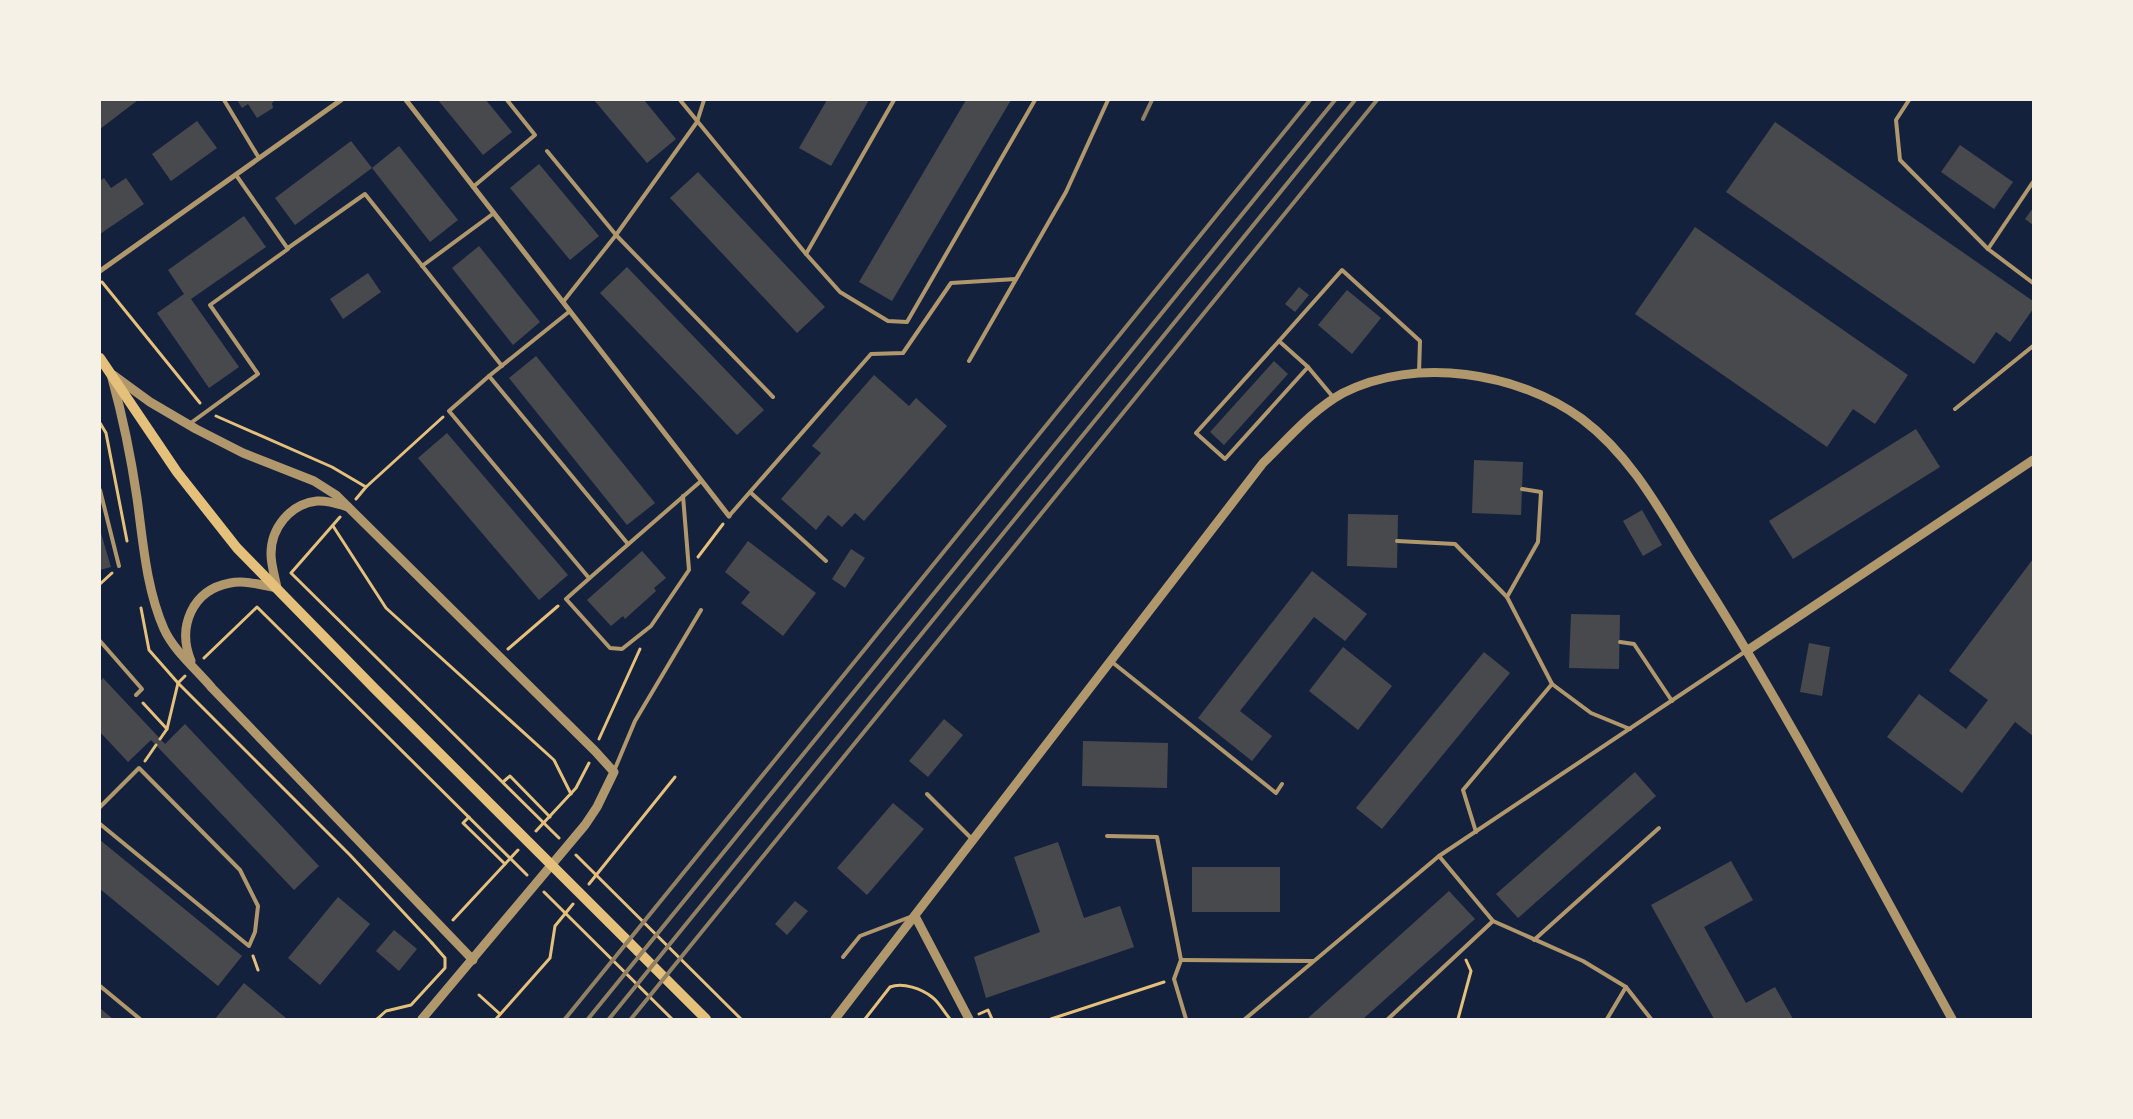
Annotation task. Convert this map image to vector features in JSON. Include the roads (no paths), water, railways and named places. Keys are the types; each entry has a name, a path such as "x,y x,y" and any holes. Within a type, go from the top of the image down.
{"main road":[{"path":"100,358 151,436 201,504 237,548 375,689 706,1019"}],"street":[{"path":"100,270 341,100"},
{"path":"406,100 729,516"},
{"path":"835,1019 1263,463 1303,424 1344,393 1369,383 1419,373 1456,372 1489,377 1551,401 1584,420 1605,439 1634,471 1748,650 1952,1019"},
{"path":"111,373 150,402 188,425 243,453 314,481 336,495 614,772 597,807 585,825 422,1019"},
{"path":"111,373 128,443 147,570 164,629 173,644 212,688 473,960"},
{"path":"1748,650 2033,460"},
{"path":"195,668 187,650 185,633 194,605 204,594 217,586 232,583 249,583 277,588 270,556 277,527 287,515 300,506 316,501 331,502 350,507"},
{"path":"915,916 969,1019"}],"lane":[{"path":"224,100 259,158"},
{"path":"473,186 535,135 507,100"},
{"path":"680,100 806,254 840,292 888,321 907,322 1035,100"},
{"path":"563,302 616,235 697,122 704,100"},
{"path":"806,254 894,100"},
{"path":"969,361 1066,192 1108,100"},
{"path":"1909,100 1896,120 1900,160 1988,249 2033,283"},
{"path":"547,151 616,235 773,397"},
{"path":"236,174 288,248"},
{"path":"1988,249 2033,182"},
{"path":"188,425 258,374 210,306 365,194 502,366"},
{"path":"422,266 494,213"},
{"path":"1308,366 1225,459 1196,433 1342,270 1420,341 1419,373"},
{"path":"729,516 870,354 902,353 951,283 1016,279"},
{"path":"570,311 449,411 590,578"},
{"path":"1279,341 1308,366 1335,399"},
{"path":"1955,409 2033,346"},
{"path":"489,376 628,544"},
{"path":"683,496 689,570 651,626 622,649 610,648 566,599 701,480"},
{"path":"1507,597 1538,542 1541,492 1522,488"},
{"path":"100,490 119,566"},
{"path":"750,492 826,562"},
{"path":"1397,542 1455,544 1507,597 1552,684 1591,713 1630,729"},
{"path":"614,772 635,720 701,610"},
{"path":"100,641 142,689 136,695"},
{"path":"1620,642 1634,644 1672,701"},
{"path":"1245,1019 1439,856 1748,650"},
{"path":"1111,661 1276,793 1282,784"},
{"path":"1476,832 1463,790 1552,684"},
{"path":"100,807 139,768 240,870 258,906 255,932 249,946 100,824"},
{"path":"927,794 973,840"},
{"path":"1534,940 1659,828"},
{"path":"1107,836 1157,837 1181,960 1174,979 1186,1019"},
{"path":"1439,856 1493,922 1583,961 1626,987 1651,1019"},
{"path":"843,957 860,936 915,916"},
{"path":"1388,1019 1493,922"},
{"path":"1181,960 1313,961"},
{"path":"100,986 140,1019"},
{"path":"1608,1019 1626,987"}],"railway":[{"path":"1143,119 1152,100"},
{"path":"565,1019 1310,100"},
{"path":"588,1019 1335,100"},
{"path":"609,1019 1355,100"},
{"path":"631,1019 1377,100"}]}
